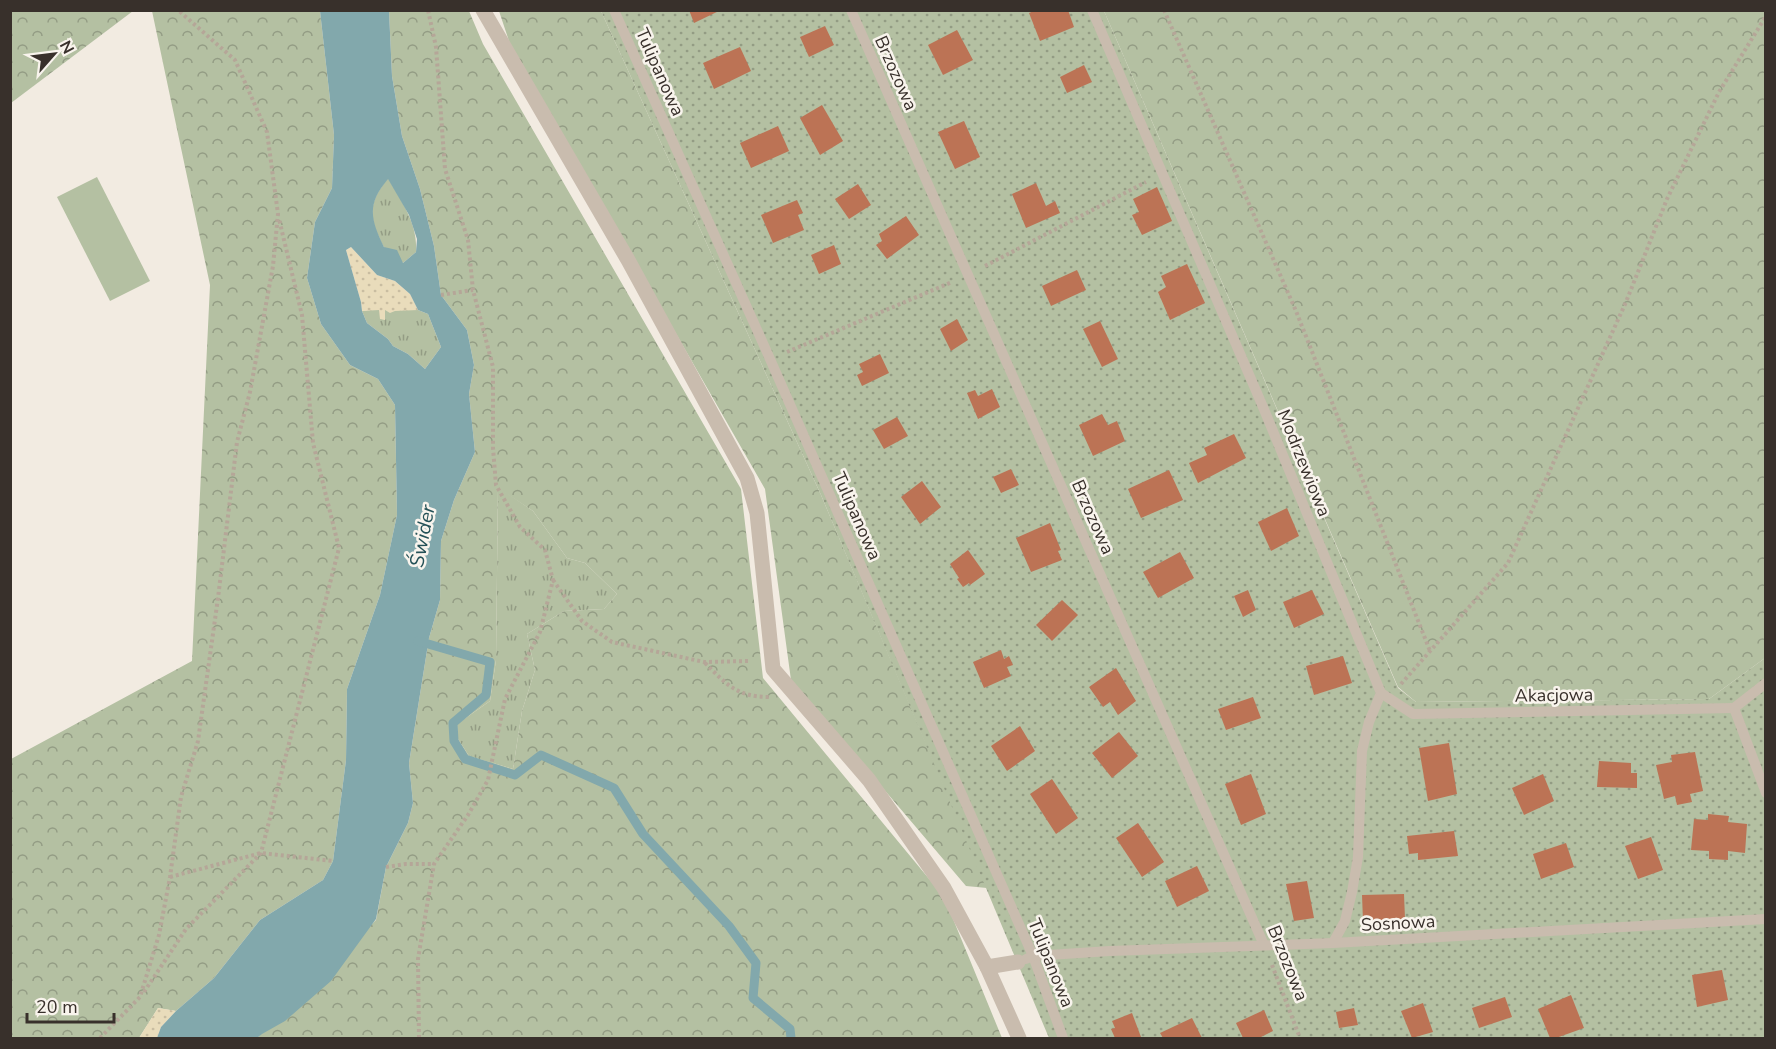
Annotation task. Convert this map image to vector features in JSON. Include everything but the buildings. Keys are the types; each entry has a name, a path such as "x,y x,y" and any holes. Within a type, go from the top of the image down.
{"street":[{"path":"483,10 628,261 747,478 757,513 773,669 868,780 944,888 987,967 1018,1038"},
{"path":"987,967 1025,959"}],"lane":[{"name":"Tulipanowa","path":"614,10 765,348 1025,959 1063,1038"},
{"name":"Brzozowa","path":"851,10 1264,945"},
{"name":"Modrzewiowa","path":"1092,10 1268,418 1384,695"},
{"path":"1766,683 1734,708 1766,793"},
{"name":"Akacjowa","path":"1384,695 1413,714 1734,708"},
{"path":"1333,943 1345,921 1358,856 1362,751 1369,722 1384,695"},
{"name":"Sosnowa","path":"1025,959 1110,951 1333,943 1766,920"}],"path":[{"path":"100,1038 140,997 186,929 261,854 339,548 313,443 302,315 278,214 267,132 236,60 178,10"},
{"path":"428,10 436,47 445,169 468,240 473,290 493,367 493,448 496,485 520,527 545,550 553,580 582,621 612,642 704,662 772,661"},
{"path":"1164,10 1296,311 1430,651"},
{"path":"1384,695 1430,651 1508,563 1626,302 1667,199 1719,92 1766,16"},
{"path":"140,997 159,935 181,797 198,741 219,598 237,442 250,392 273,266 278,214"},
{"path":"441,295 473,290"},
{"path":"419,1038 418,959 434,864 488,780 505,699 540,632 553,580"},
{"path":"704,662 729,686 752,697 772,697 793,693"},
{"path":"170,877 261,854 333,861"},
{"path":"386,867 434,864"},
{"name":"Brzozowa","path":"1264,945 1300,1038"}],"green space":[{"path":"11,10 133,10 133,11 11,103"},
{"path":"152,11 320,11 334,135 332,188 315,222 307,278 321,324 350,365 378,379 395,405 397,515 380,595 347,689 346,760 333,861 323,880 260,920 214,978 176,1011 158,1008 139,1038 11,1038 11,759 192,661 210,285"},
{"path":"389,11 469,11 483,44 741,489 763,678 944,897 1002,1038 257,1038 376,920 386,867 408,823 413,803 409,763 429,638 440,600 441,541 454,500 475,452 469,394 474,365 467,330 441,295 434,246 420,189 402,136 392,76","holes":["498,488 533,511 567,558 585,563 617,594 604,609 564,611 527,634 535,670 522,711 513,769 469,756 458,739 457,724 490,701 496,660"]},
{"path":"499,11 601,11 821,495 987,888 966,886 791,680 765,489 510,44"},
{"path":"601,11 1104,11 1398,688 1416,702 1709,699 1765,658 1765,1038 1049,1038 821,495"},
{"path":"1104,11 1765,11 1765,658 1709,699 1416,702 1398,687"},
{"path":"97,177 150,281 110,301 57,197"},
{"path":"388,178 408,213 416,242 416,252 403,263 384,247 373,219 375,198"},
{"path":"379,309 385,320 385,310 418,310 428,314 441,347 425,369 408,354 393,346 388,339 367,323 362,311"},
{"path":"498,487 533,511 567,558 585,563 617,594 604,609 564,611 527,634 535,670 522,711 513,769 469,756 458,739 457,724 490,701 496,660"}],"sand":[{"path":"351,247 377,275 395,281 410,294 418,310 390,313 385,310 385,320 380,319 379,310 362,311 346,250"},
{"path":"158,1008 176,1011 161,1027 157,1038 139,1038"}],"water":[{"name":"Świder","path":"320,11 389,11 392,76 402,136 420,189 434,246 441,295 467,330 474,365 469,394 475,452 454,500 441,541 440,600 429,638 409,763 413,803 408,823 386,867 376,919 331,981 285,1021 257,1038 157,1038 161,1027 214,978 260,920 323,880 333,861 346,760 347,689 380,595 397,515 395,405 378,379 350,365 321,324 307,278 315,222 332,188 334,135","holes":["388,179 409,215 417,239 416,252 403,263 397,250 384,247 374,219 374,204","351,247 377,275 395,281 410,294 418,310 428,314 441,347 425,369 408,354 393,346 388,339 367,323 346,250"]}],"waterway":[{"path":"418,641 490,662 486,695 453,723 454,741 465,759 515,775 541,755 614,788 643,834 729,926 756,963 753,998 790,1029 791,1038"}]}
